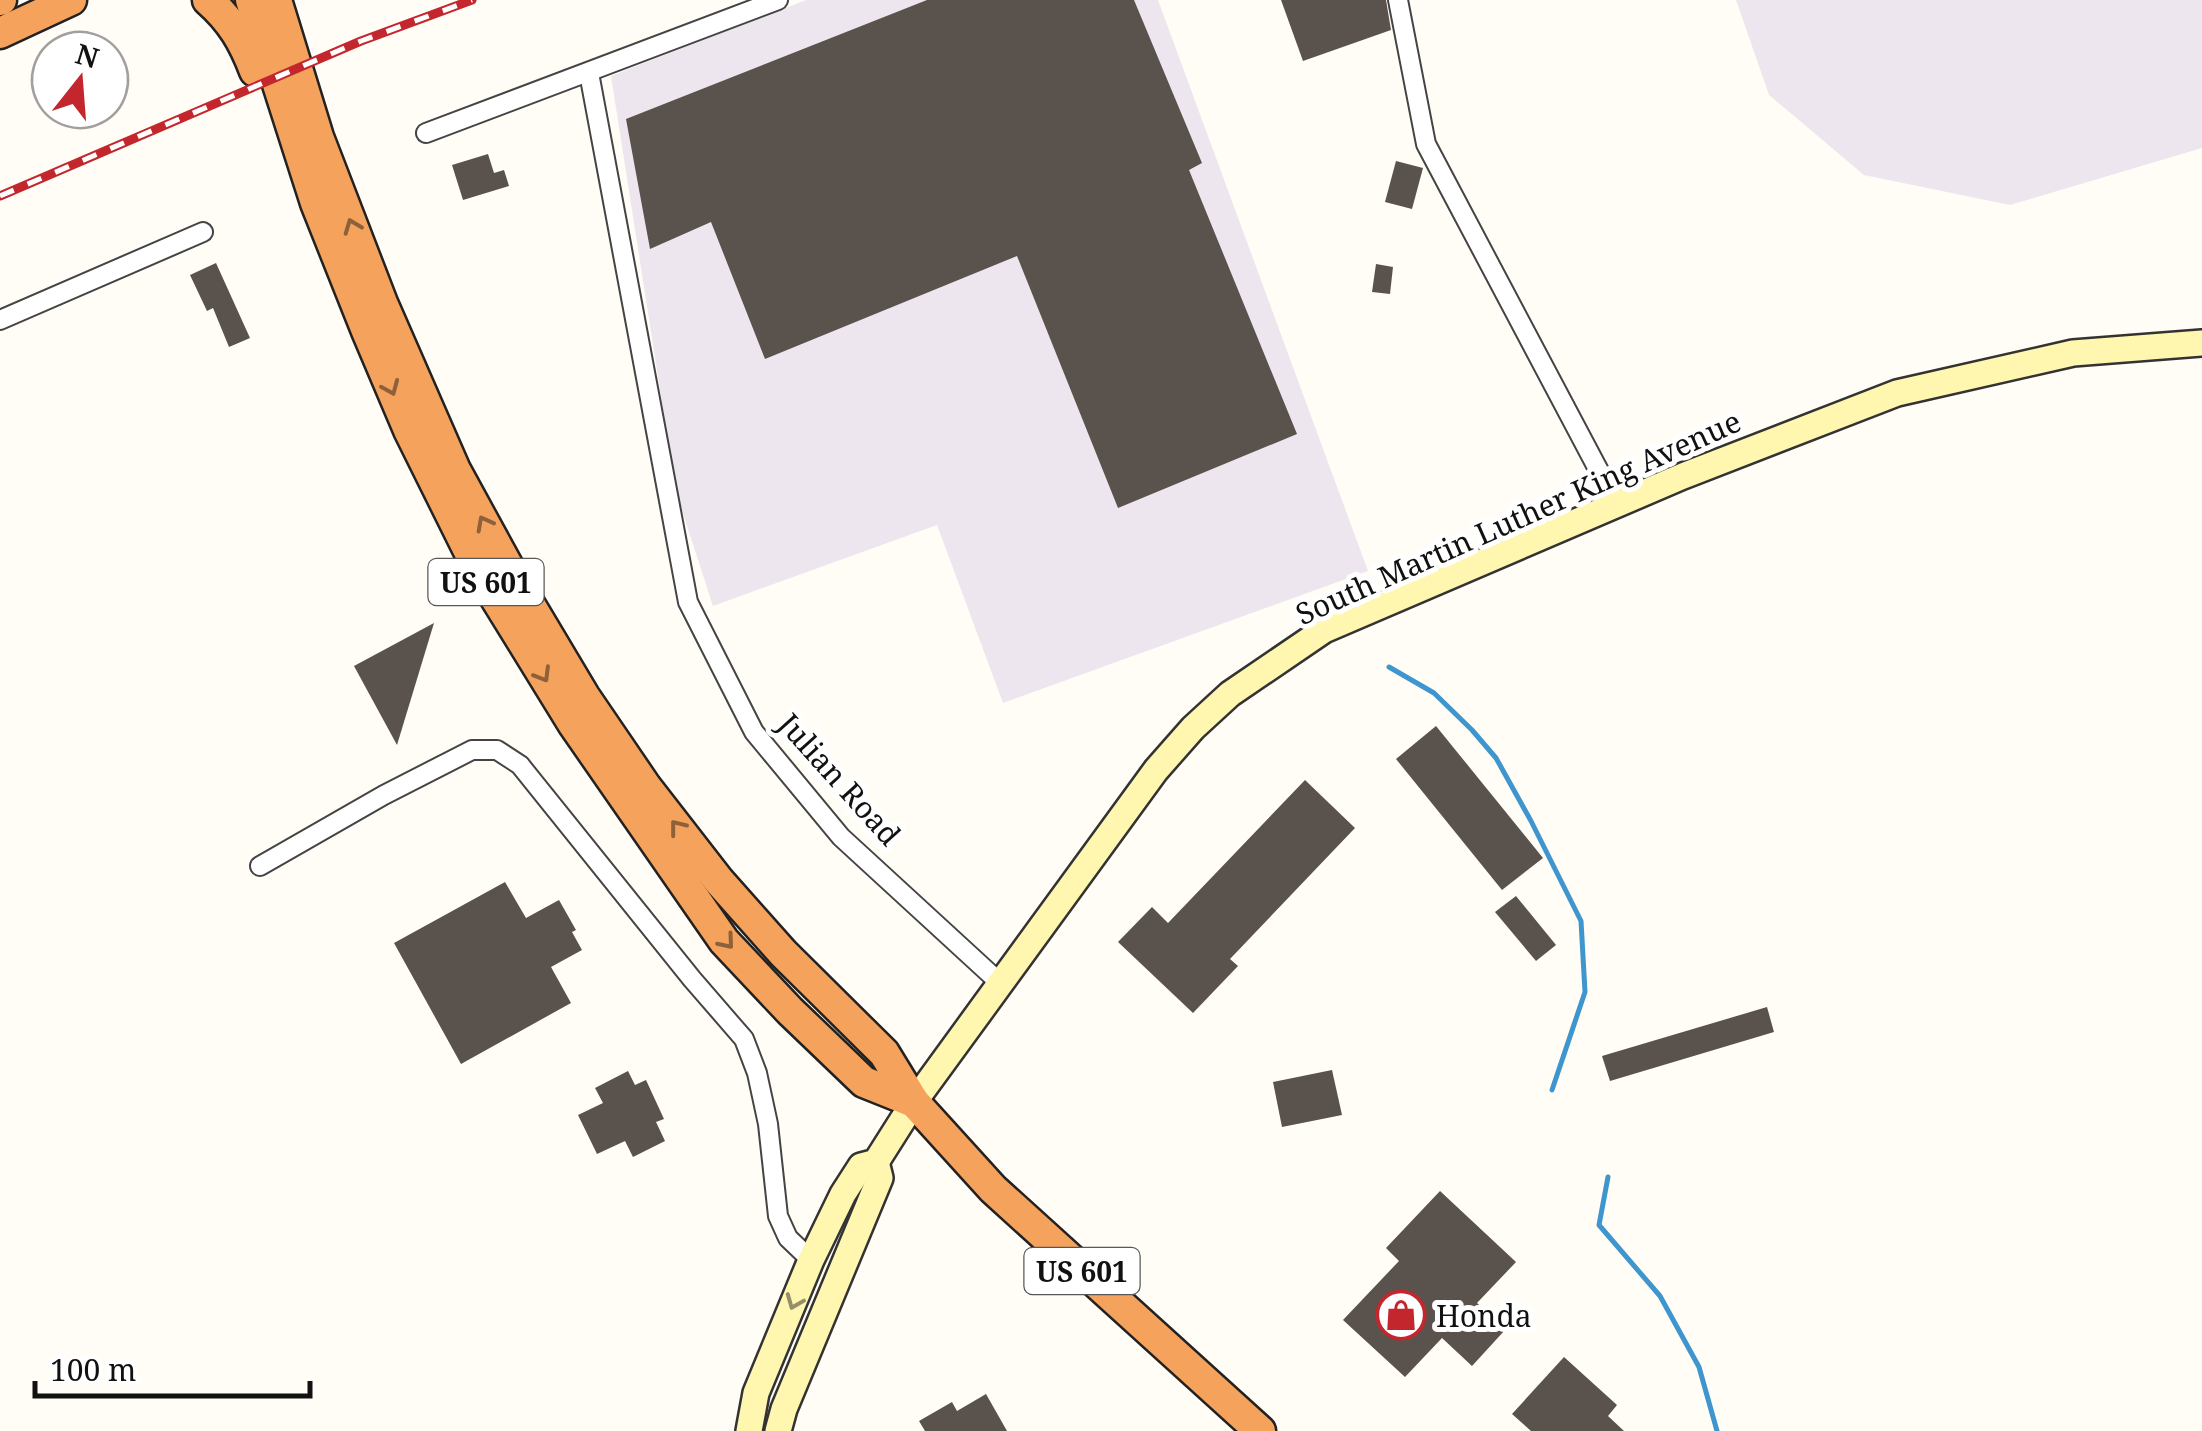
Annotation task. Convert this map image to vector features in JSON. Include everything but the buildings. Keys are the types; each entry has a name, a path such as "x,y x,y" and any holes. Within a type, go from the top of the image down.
{"highway":[{"path":"0,33 71,0"},
{"path":"208,0 226,16 244,42 306,206 366,331"},
{"name":"US 601","path":"251,0 316,203 366,331 409,430 479,571 574,725 724,941 790,1012 864,1082 914,1102"},
{"name":"US 601","path":"276,0 318,136 382,302 455,470 584,696 646,787 719,881 783,954 884,1054 914,1102 993,1189 1260,1431"}],"street":[{"path":"426,133 778,0"},
{"path":"1398,0 1426,144 1617,505"},
{"name":"Julian Road","path":"589,73 688,602 754,732 841,837 1000,984"},
{"path":"0,320 203,232"},
{"name":"South Martin Luther King Avenue","path":"1000,984 1156,770 1193,728 1230,694 1324,630 1684,476 1897,394 2073,353 2202,342"},
{"path":"260,866 472,750 497,750 520,765 744,1039 757,1072 768,1124 778,1216 788,1238 811,1260"},
{"path":"748,1431 756,1394 811,1260 843,1194 861,1166 876,1162 914,1102 1000,984"},
{"path":"778,1431 880,1178 876,1162"}],"shaded area":[{"path":"806,0 1158,0 1368,571 1003,703 937,525 713,606 676,492 611,76"},
{"path":"1736,0 2202,0 2202,148 2010,205 1864,175 1769,95"}],"waterway":[{"path":"1389,667 1434,693 1496,758 1581,921 1585,992 1552,1090"},
{"path":"1608,1177 1599,1225 1660,1296 1699,1367 1717,1431"}],"railway":[{"path":"0,196 361,41 472,0"}],"place":[{"name":"Honda","path":"1401,1315"}]}
